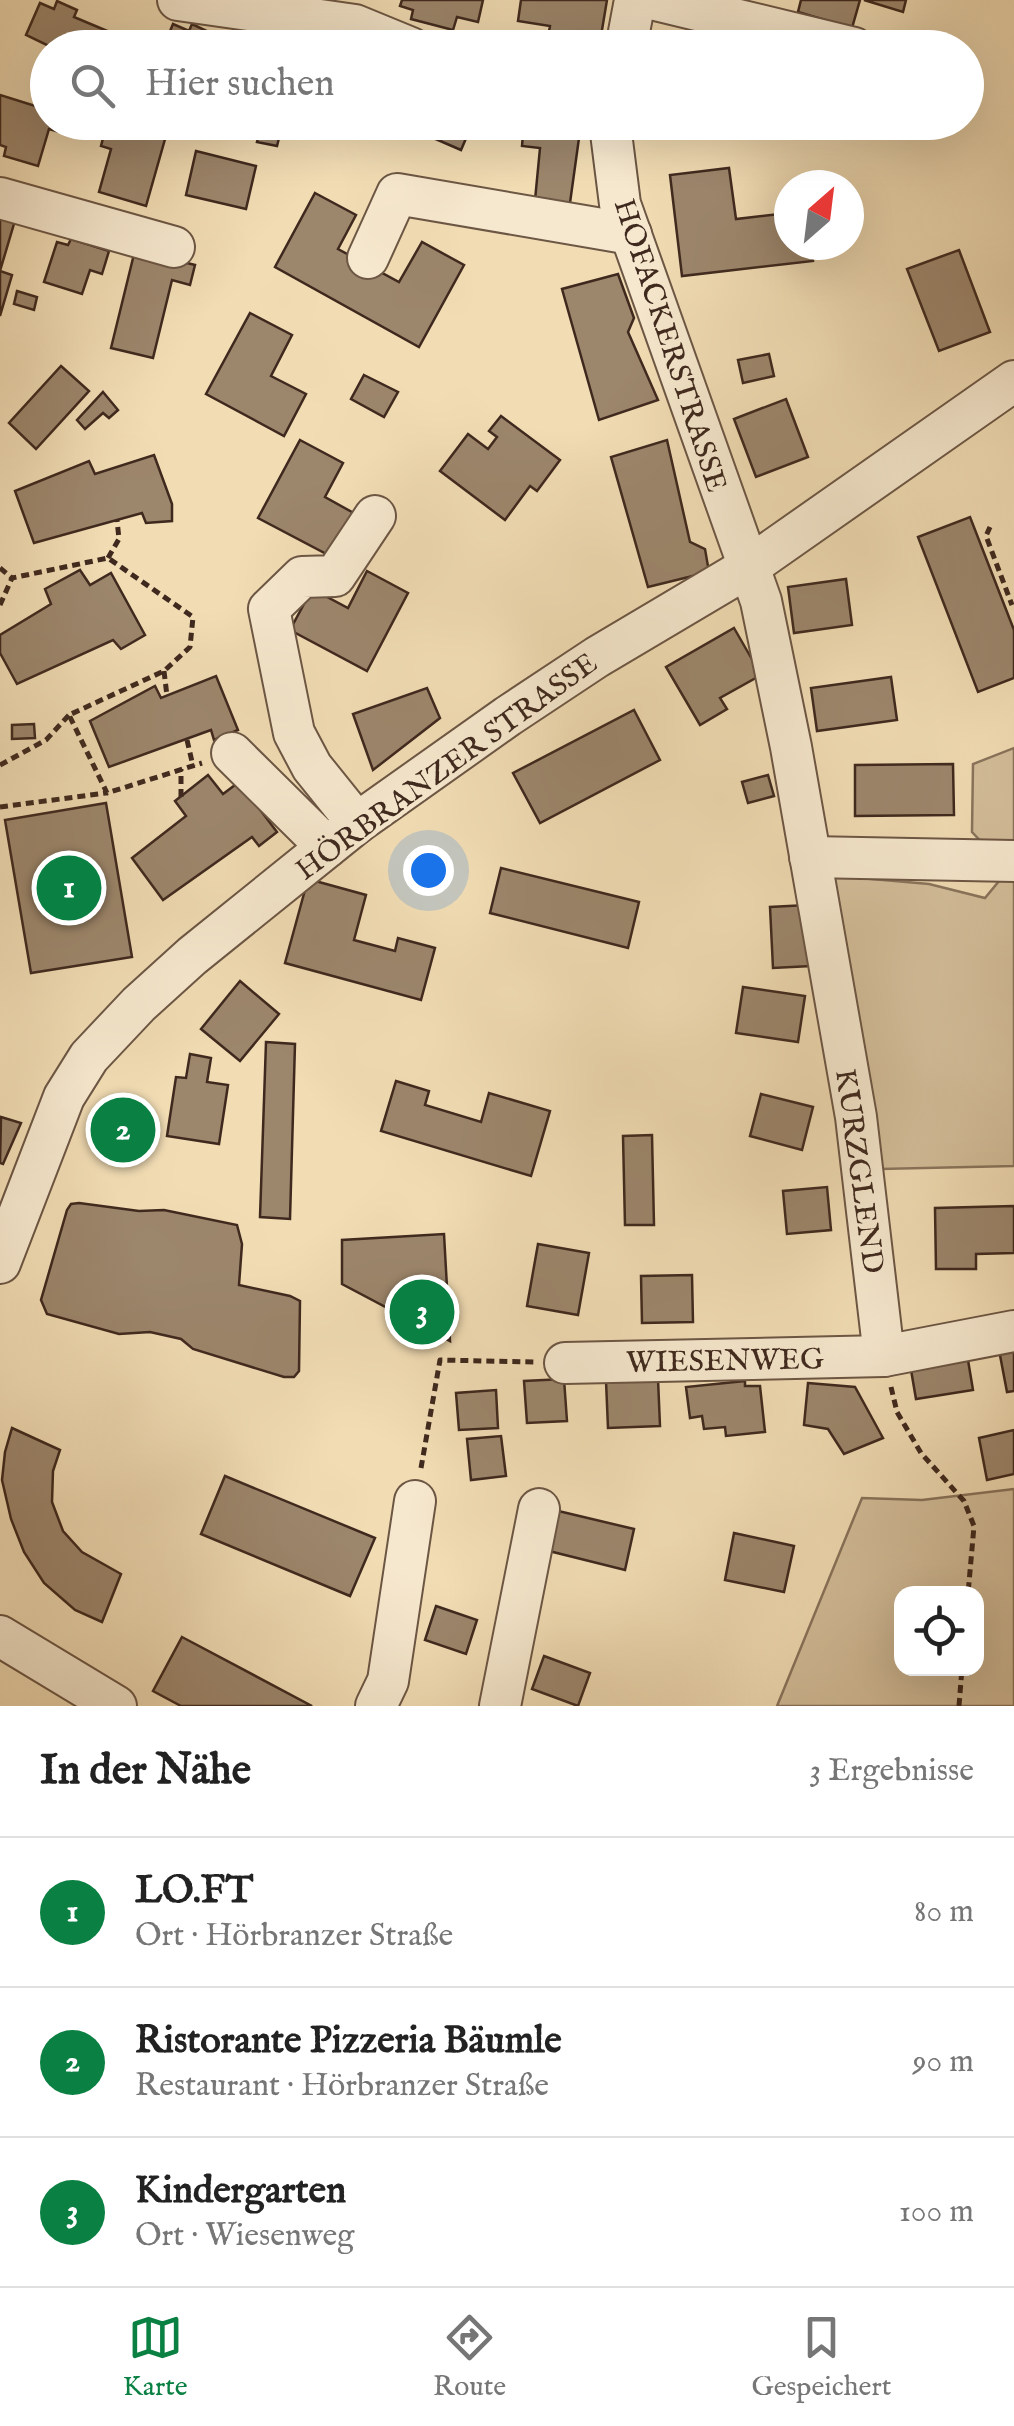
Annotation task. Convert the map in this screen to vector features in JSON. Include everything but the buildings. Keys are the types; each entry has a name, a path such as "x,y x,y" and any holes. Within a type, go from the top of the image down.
{"street":[{"path":"178,0 365,30"},
{"path":"630,30 636,0"},
{"path":"656,0 780,30"},
{"name":"HOFACKERSTRASSE","path":"611,140 620,204 747,568"},
{"path":"368,258 397,194 631,234"},
{"path":"0,198 174,246"},
{"name":"HÖRBRANZER STRASSE","path":"0,1263 64,1096 89,1057 138,1004 192,956 342,835 508,716 597,657 747,568 1014,381"},
{"path":"342,835 294,733 269,609 302,577 335,576 375,516"},
{"name":"KURZGLEND","path":"747,568 761,601 856,1117 884,1356"},
{"path":"232,753 342,835"},
{"path":"810,857 1014,861"},
{"path":"884,1356 1014,1331"},
{"name":"WIESENWEG","path":"565,1363 884,1356"},
{"path":"376,1706 388,1681 415,1501"},
{"path":"500,1706 539,1509"},
{"path":"0,1636 116,1706"}],"path":[{"path":"108,558 119,539 116,520"},
{"path":"990,527 986,536 1012,605"},
{"path":"0,765 46,740 70,715 164,671 190,647 193,617 108,558 12,578"},
{"path":"0,568 12,578"},
{"path":"0,605 12,578"},
{"path":"164,671 167,696"},
{"path":"70,715 107,793"},
{"path":"187,740 193,766"},
{"path":"0,807 107,793 232,753"},
{"path":"180,796 181,769"},
{"path":"884,1356 896,1412 921,1453 964,1501 974,1526 969,1586"},
{"path":"415,1501 440,1360 565,1363"},
{"path":"959,1706 961,1676"}],"shaded area":[{"path":"1014,748 1014,1166 880,1169 826,875 929,884 985,898 1008,870 972,832 973,764"},
{"path":"1014,1489 1014,1706 777,1706 862,1498 922,1500"}],"place":[{"name":"LO.FT","path":"69,888"},
{"name":"Ristorante Pizzeria Bäumle","path":"123,1130"},
{"name":"Kindergarten","path":"422,1312"}]}
